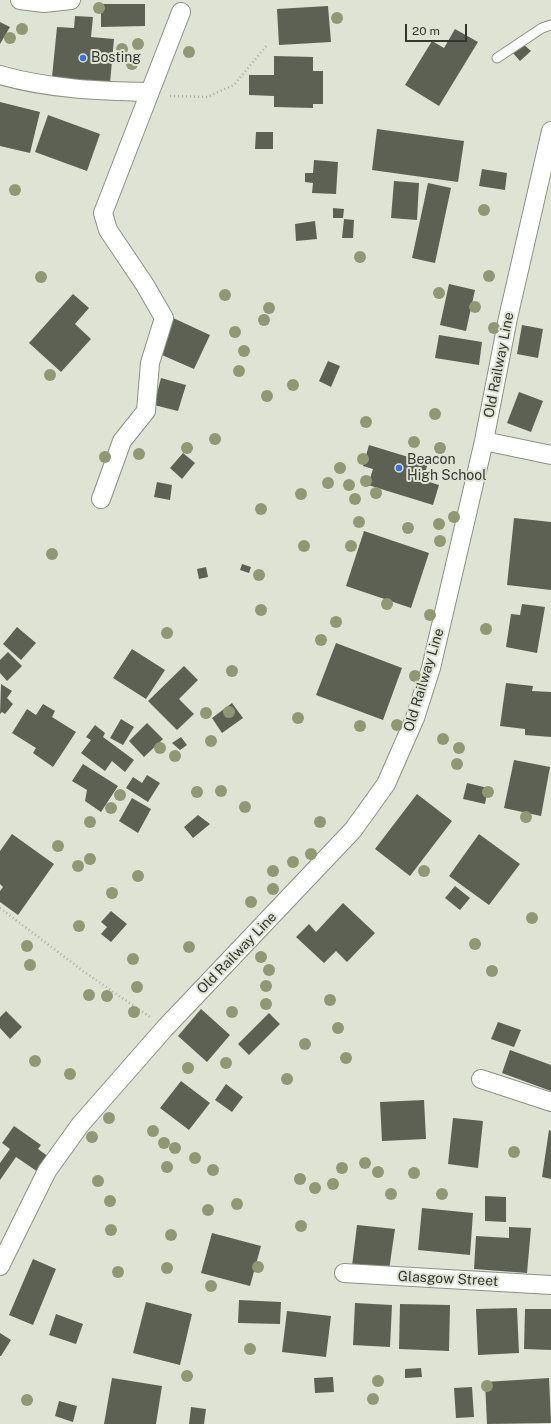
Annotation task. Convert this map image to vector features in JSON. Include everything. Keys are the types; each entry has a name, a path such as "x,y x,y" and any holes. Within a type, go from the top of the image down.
{"street":[{"path":"20,0 44,3 71,0"},
{"path":"101,499 122,441 146,411 150,363 164,318 145,285 108,230 103,213 181,12"},
{"path":"0,75 46,85 85,90 149,92"},
{"name":"Old Railway Line","path":"0,1266 47,1171 80,1125 165,1028 353,830 386,784 415,718 431,668 484,440 508,318 551,131"},
{"path":"484,440 551,455"},
{"path":"481,1079 551,1102"},
{"name":"Glasgow Street","path":"344,1273 551,1285"}],"lane":[{"path":"497,58 542,28 551,25"}],"path":[{"path":"149,92 176,97 207,97 234,85 267,44"},
{"path":"0,908 83,971 165,1028"}],"building":[{"path":"101,4 145,4 145,26 101,27"},
{"path":"328,6 331,42 279,45 277,9"},
{"name":"Bosting","path":"75,16 93,17 91,37 114,39 110,83 52,77 57,27 74,28"},
{"path":"0,22 10,27 0,44"},
{"path":"455,29 478,42 439,106 405,85 432,41 444,48"},
{"path":"523,44 531,51 520,61 513,53"},
{"path":"274,56 313,57 313,71 323,71 323,104 313,104 313,108 274,107 274,96 249,95 249,75 274,75"},
{"path":"0,102 40,112 30,153 0,146"},
{"path":"48,115 100,134 87,171 35,152"},
{"path":"377,129 464,141 458,182 372,170"},
{"path":"256,132 273,132 273,149 255,149"},
{"path":"314,160 338,162 336,194 312,193 313,183 305,182 305,173 313,173"},
{"path":"482,169 507,173 505,190 479,186"},
{"path":"394,181 419,183 417,220 391,218"},
{"path":"428,183 451,188 435,263 412,258"},
{"path":"333,208 344,209 343,218 333,218"},
{"path":"344,219 354,220 353,238 342,238"},
{"path":"315,221 317,239 296,241 295,224"},
{"path":"449,284 475,290 466,331 440,325"},
{"path":"73,294 89,308 75,324 91,339 61,372 29,343"},
{"path":"171,317 210,335 194,369 155,352"},
{"path":"522,325 543,329 538,358 517,354"},
{"path":"439,335 482,342 479,365 435,358"},
{"path":"328,361 340,366 331,387 319,381"},
{"path":"161,378 186,385 178,411 154,405"},
{"path":"519,392 543,401 531,432 507,423"},
{"path":"369,445 428,463 423,480 439,485 433,505 368,485 373,469 363,466"},
{"path":"183,453 195,463 182,479 170,468"},
{"path":"157,482 172,485 170,500 154,497"},
{"path":"514,518 551,522 551,590 507,585"},
{"path":"364,531 429,553 411,608 346,586"},
{"path":"242,564 251,567 249,573 240,570"},
{"path":"206,567 208,577 199,579 197,569"},
{"path":"522,604 545,607 537,653 506,647 511,614 520,615"},
{"path":"17,627 36,643 21,660 3,644"},
{"path":"336,643 402,668 383,720 316,695"},
{"path":"132,649 165,670 146,699 113,678"},
{"path":"8,652 22,666 7,681 0,673 0,660"},
{"path":"184,666 198,680 179,699 194,714 177,730 148,701"},
{"path":"506,683 533,686 532,691 551,692 551,737 525,735 525,729 500,726"},
{"path":"1,684 12,691 7,698 13,704 5,714 2,712 0,714"},
{"path":"232,703 243,718 222,733 212,718"},
{"path":"43,704 55,711 52,717 76,732 53,767 33,753 36,748 12,733 27,709 36,715"},
{"path":"121,719 134,727 123,745 110,738"},
{"path":"147,723 163,739 144,757 129,741"},
{"path":"95,725 105,733 103,737 134,760 125,772 112,761 105,771 81,753 91,740 86,737"},
{"path":"181,737 187,745 180,750 172,743"},
{"path":"514,760 550,767 541,816 504,808"},
{"path":"83,764 118,786 101,812 85,801 87,790 72,781"},
{"path":"147,775 160,783 148,802 126,788 133,777 142,783"},
{"path":"467,783 488,788 485,804 463,799"},
{"path":"417,794 452,821 410,876 375,849"},
{"path":"132,798 151,809 138,833 119,821"},
{"path":"198,815 210,824 193,838 184,827"},
{"path":"12,834 54,864 18,915 0,902 0,891 3,887 0,884 0,851"},
{"path":"479,834 520,864 489,905 449,876"},
{"path":"455,886 470,898 460,910 445,898"},
{"path":"343,903 375,933 347,962 336,951 324,963 296,937 309,924 316,932"},
{"path":"111,911 127,924 111,942 101,934 107,927 101,922"},
{"path":"201,1009 230,1035 207,1062 178,1036"},
{"path":"6,1011 22,1027 10,1039 0,1028 0,1017"},
{"path":"269,1013 280,1024 249,1055 238,1044"},
{"path":"498,1022 521,1030 514,1047 491,1039"},
{"path":"510,1050 551,1065 551,1091 502,1073"},
{"path":"181,1081 210,1103 189,1130 160,1108"},
{"path":"226,1084 243,1097 232,1112 215,1100"},
{"path":"424,1100 426,1139 382,1141 380,1102"},
{"path":"453,1118 483,1121 478,1168 448,1164"},
{"path":"14,1126 41,1145 38,1149 49,1157 38,1172 16,1157 0,1180 0,1163 10,1149 2,1143"},
{"path":"549,1130 551,1131 551,1179 542,1177"},
{"path":"485,1196 506,1197 506,1222 485,1221"},
{"path":"422,1208 473,1213 470,1255 418,1250"},
{"path":"357,1225 395,1229 389,1270 352,1266"},
{"path":"509,1227 531,1228 527,1273 474,1269 476,1236 509,1238"},
{"path":"212,1233 261,1246 250,1286 201,1273"},
{"path":"33,1259 56,1269 33,1325 9,1315"},
{"path":"239,1300 281,1302 280,1324 238,1323"},
{"path":"146,1302 192,1314 180,1365 133,1353"},
{"path":"355,1303 392,1305 390,1347 353,1345"},
{"path":"400,1304 450,1305 449,1351 399,1349"},
{"path":"517,1308 519,1353 478,1355 476,1309"},
{"path":"525,1309 551,1309 551,1350 524,1349"},
{"path":"287,1311 331,1316 326,1357 282,1352"},
{"path":"56,1314 83,1324 76,1344 49,1335"},
{"path":"0,1333 11,1340 1,1356 0,1356"},
{"path":"421,1368 422,1377 405,1378 405,1369"},
{"path":"333,1377 334,1392 315,1393 314,1378"},
{"path":"112,1378 162,1386 156,1424 104,1424"},
{"path":"549,1378 551,1423 487,1424 485,1382"},
{"path":"472,1387 474,1417 456,1418 454,1388"},
{"path":"59,1401 77,1406 73,1422 55,1416"},
{"path":"191,1407 206,1409 204,1424 189,1424"}],"place":[{"name":"Bosting","path":"83,58"},
{"name":"Beacon High School","path":"399,468"}]}
